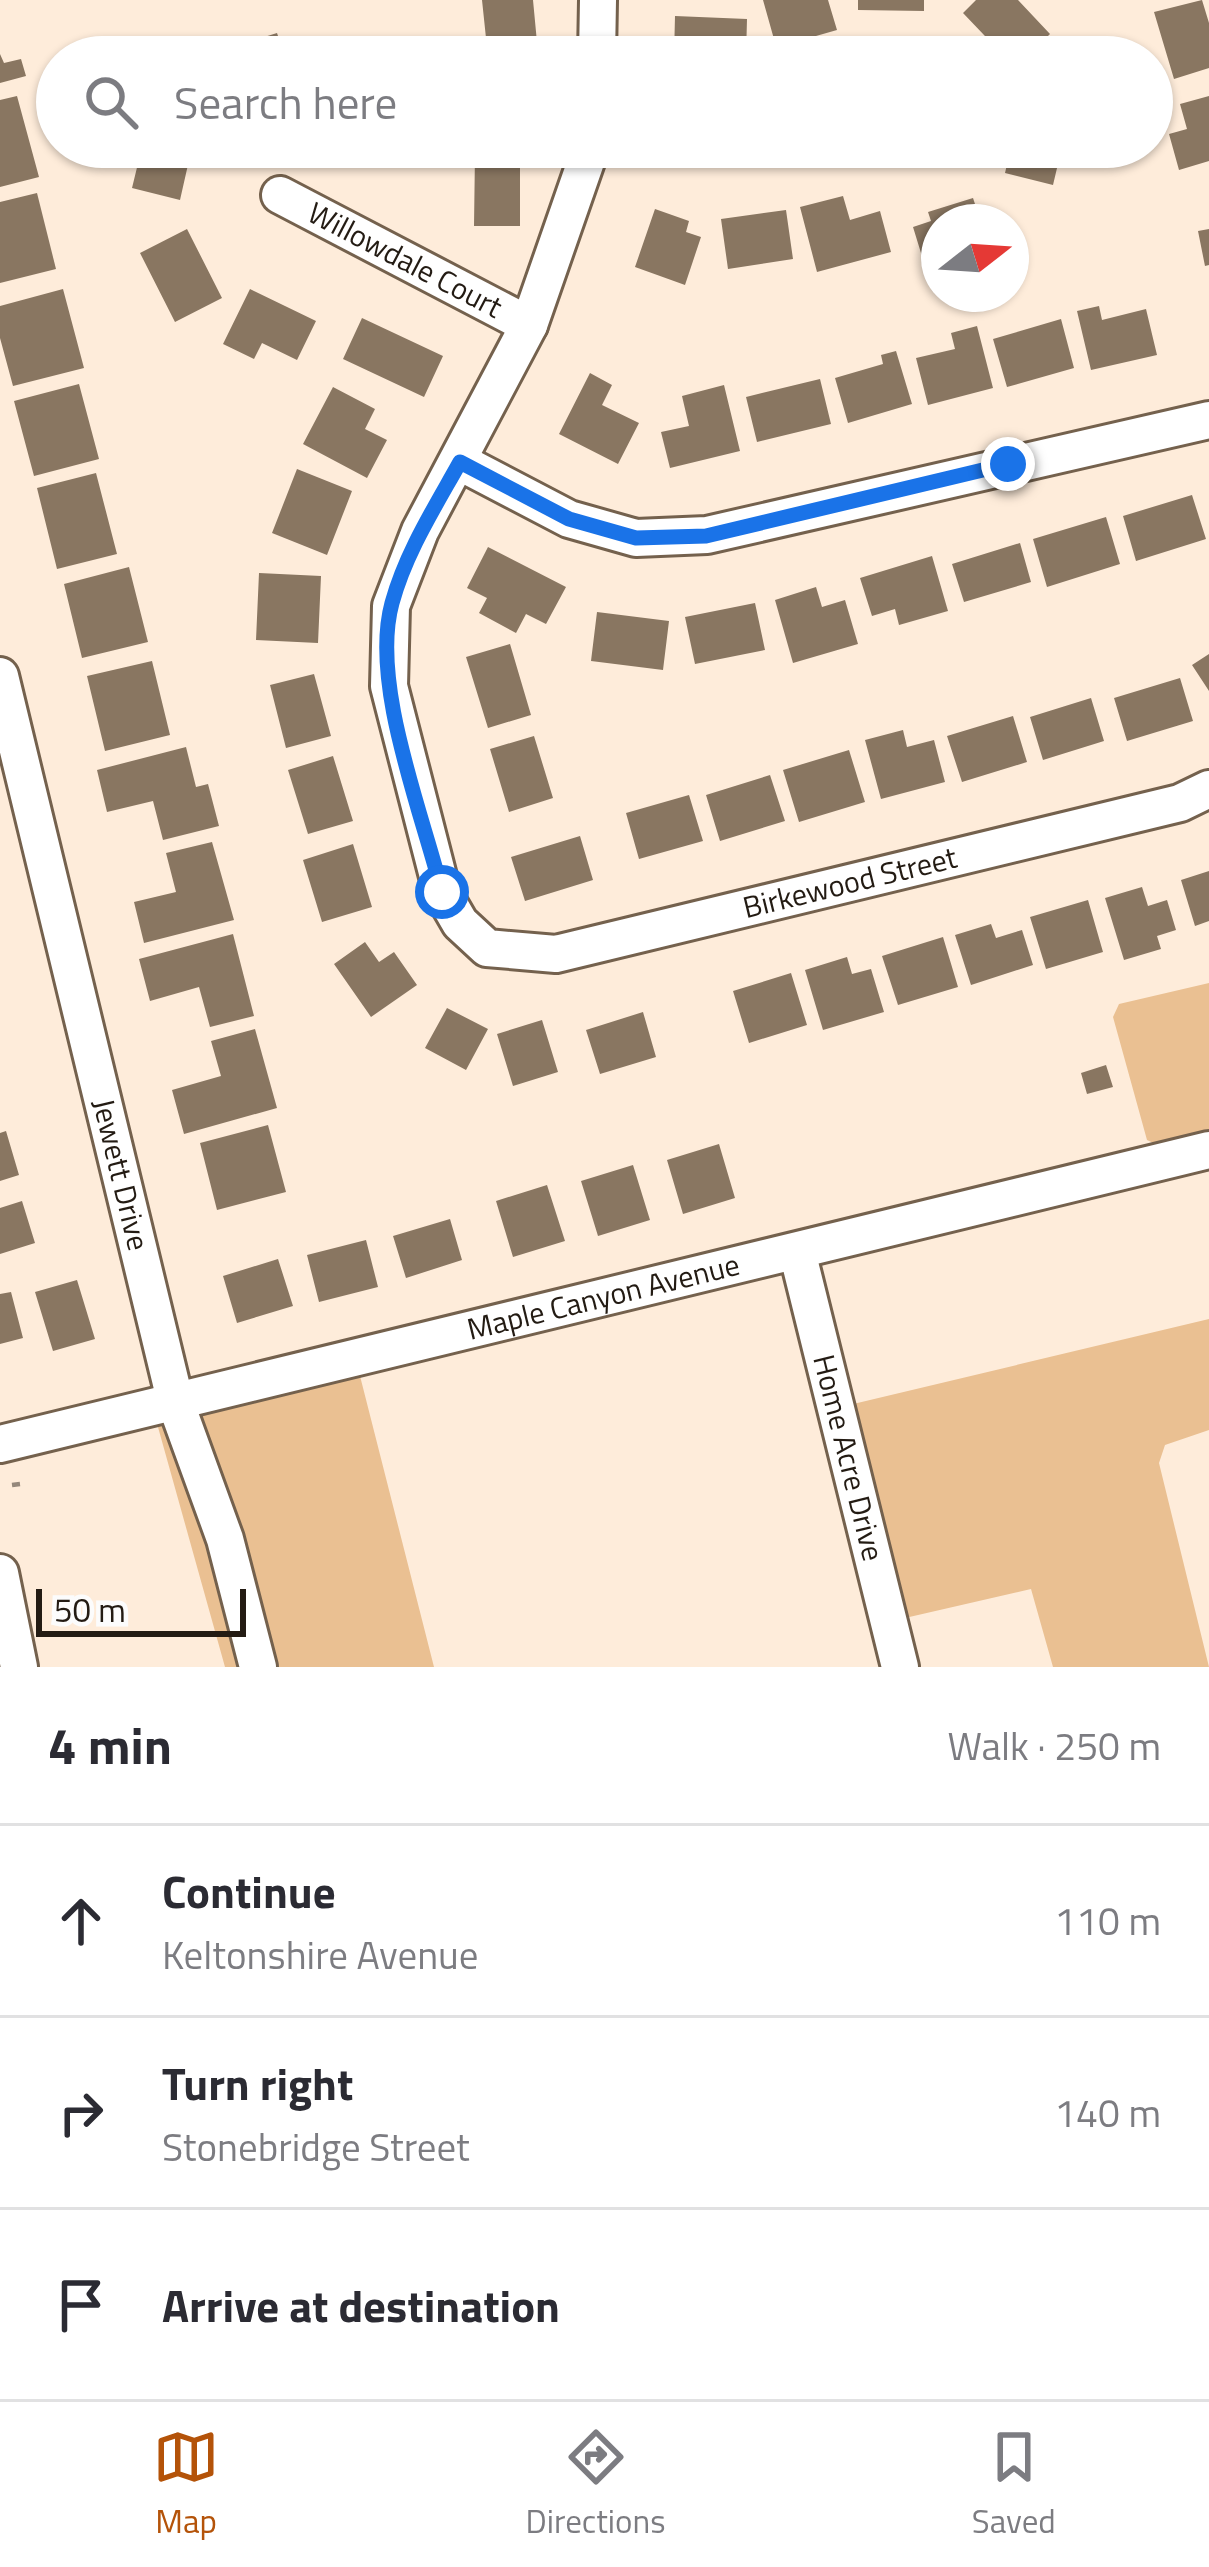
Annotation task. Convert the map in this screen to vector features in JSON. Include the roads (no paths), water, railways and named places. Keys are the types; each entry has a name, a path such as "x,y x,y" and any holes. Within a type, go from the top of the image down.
{"street":[{"path":"597,36 598,0"},
{"path":"584,168 530,325 460,462 569,519 636,538 706,536 1209,420"},
{"name":"Willowdale Court","path":"280,194 530,325"},
{"name":"Birkewood Street","path":"460,462 420,531 391,606 389,686 442,892 460,923 487,948 556,954 1180,803 1209,790"},
{"name":"Jewett Drive","path":"0,676 12,776 176,1405 224,1540 258,1667"},
{"name":"Maple Canyon Avenue","path":"0,1444 176,1405 1209,1150"},
{"name":"Home Acre Drive","path":"797,1251 899,1667"},
{"path":"0,1574 19,1667"}]}
